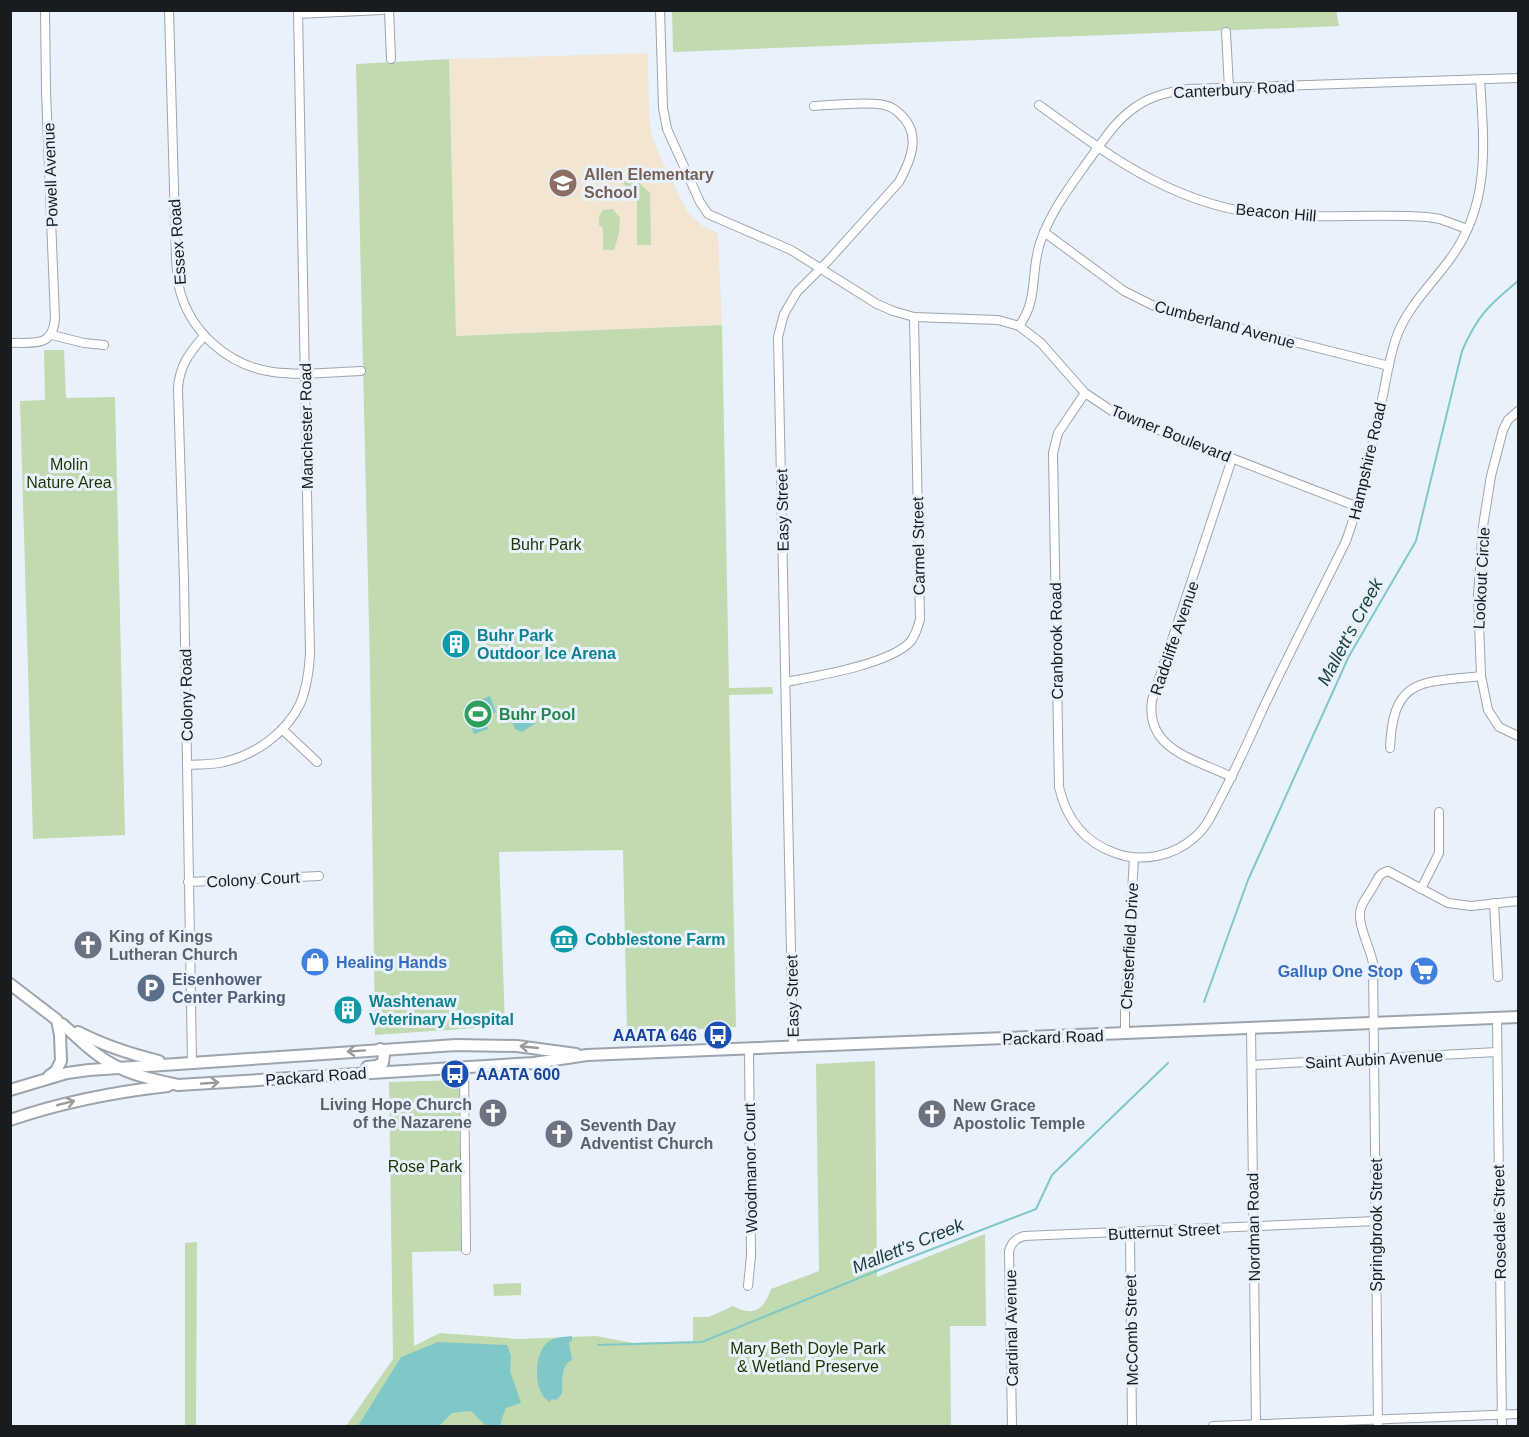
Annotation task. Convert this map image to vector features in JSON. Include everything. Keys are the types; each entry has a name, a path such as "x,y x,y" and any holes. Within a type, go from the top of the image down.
{"main road":[{"name":"Packard Road","path":"10,984 97,1055 116,1067 178,1085 534,1063 587,1055 1518,1017"},
{"path":"59,1022 102,1045 132,1055 171,1063"},
{"path":"43,1080 56,1071 61,1060 59,1022"},
{"name":"Packard Road","path":"10,1090 67,1073 116,1067 380,1049 488,1045 534,1047 587,1055"},
{"path":"403,1070 433,1062 495,1058 496,1050 488,1045"},
{"path":"310,1076 333,1069 379,1065 383,1063 385,1057 380,1049"},
{"path":"10,1120 60,1104 101,1095 178,1085"}],"street":[{"name":"Powell Avenue","path":"45,10 55,320 51,337"},
{"name":"Essex Road","path":"169,10 176,259 179,288 188,310 204,336 222,352 246,364 271,372 361,371"},
{"path":"298,12 382,10"},
{"path":"389,10 391,59"},
{"name":"Towner Boulevard","path":"660,10 663,108 667,129 708,214 791,250 877,304 914,317 982,318 1019,326 1041,343 1085,393 1115,413 1358,507"},
{"name":"Manchester Road","path":"187,765 223,762 244,756 264,744 282,729 300,704 306,687 310,654 298,12"},
{"path":"1227,32 1229,88"},
{"name":"Canterbury Road","path":"1019,326 1027,315 1031,303 1037,256 1044,232 1059,202 1115,124 1125,114 1152,97 1189,89 1518,78"},
{"name":"Hampshire Road","path":"1134,858 1169,852 1194,839 1203,829 1232,777 1346,541 1358,507 1398,333 1421,294 1451,258 1467,229 1478,202 1483,171 1480,79"},
{"name":"Easy Street","path":"793,1047 778,337 790,302 899,182 907,167 914,138 905,118 894,108 883,104 814,106"},
{"name":"Beacon Hill","path":"1039,105 1098,148 1156,183 1214,205 1243,212 1294,216 1427,217 1467,229"},
{"name":"Cumberland Avenue","path":"1044,232 1124,291 1156,307 1389,366"},
{"name":"Carmel Street","path":"786,682 820,676 891,654 911,641 917,630 920,619 914,317"},
{"name":"Colony Road","path":"192,1062 184,580 178,389 179,374 185,361 204,336"},
{"path":"10,343 40,342 51,337 104,345"},
{"name":"Cranbrook Road","path":"1085,393 1058,433 1053,453 1059,787 1066,810 1083,834 1096,845 1110,852 1134,858"},
{"name":"Lookout Circle","path":"1518,411 1508,420 1503,430 1491,476 1480,558 1478,595 1481,676 1488,710 1499,727 1518,736"},
{"name":"Radcliffe Avenue","path":"1232,459 1152,700 1151,711 1156,731 1161,740 1170,748 1232,777"},
{"path":"1390,748 1391,727 1395,711 1403,696 1416,686 1481,676"},
{"path":"282,729 317,762"},
{"path":"1439,812 1439,853 1421,889 1448,903 1471,906 1518,901"},
{"name":"Chesterfield Drive","path":"1125,1033 1134,858"},
{"name":"Springbrook Street","path":"1378,1423 1373,963 1360,918 1361,907 1380,874 1384,872 1393,873 1421,889"},
{"name":"Colony Court","path":"188,882 319,876"},
{"path":"1494,903 1498,977"},
{"name":"Rosedale Street","path":"1497,1018 1502,1426"},
{"name":"Nordman Road","path":"1251,1028 1256,1426"},
{"name":"Woodmanor Court","path":"748,1049 751,1256 748,1286"},
{"name":"Saint Aubin Avenue","path":"1252,1065 1497,1052"},
{"path":"464,1066 466,1250"},
{"name":"Butternut Street","path":"1024,1236 1376,1221"},
{"name":"McComb Street","path":"1130,1233 1132,1426"},
{"name":"Cardinal Avenue","path":"1012,1426 1009,1251 1016,1239 1024,1236"},
{"path":"1213,1426 1378,1423 1518,1414"}],"shaded area":[{"name":"Allen Elementary School","path":"648,53 649,115 651,131 658,152 688,213 704,227 718,233 722,325 456,336 449,59"},
{"name":"Buhr Pool","path":"490,696 496,712 484,717 488,729 474,734 464,706"},
{"path":"508,709 515,709 536,723 522,732 515,729"},
{"path":"572,1336 572,1341 569,1342 572,1360 564,1370 562,1394 550,1402 544,1398 538,1382 540,1355 543,1347 551,1340"},
{"path":"438,1342 507,1345 511,1356 510,1371 521,1403 506,1408 501,1426 486,1426 471,1411 452,1413 439,1426 358,1426 401,1357"}],"green space":[{"path":"1336,10 1339,26 673,52 672,11"},
{"name":"Buhr Park","path":"449,59 456,336 722,325 729,688 772,687 773,694 729,695 736,1027 627,1033 623,850 499,852 505,1026 375,1035 370,668 356,64"},
{"path":"633,177 650,193 651,245 637,245 637,198 628,197 631,190 621,182"},
{"path":"613,209 620,218 619,233 614,250 603,250 603,228 599,225 599,216 603,210"},
{"name":"Molin Nature Area","path":"44,350 64,350 66,398 115,397 125,835 33,839 20,401 45,400"},
{"name":"Mary Beth Doyle Park & Wetland Preserve","path":"875,1061 877,1277 985,1234 986,1326 950,1326 951,1426 346,1426 393,1359 389,1082 459,1080 461,1251 412,1252 414,1346 440,1333 519,1339 596,1336 633,1343 693,1341 693,1317 709,1317 733,1306 752,1311 761,1307 771,1289 819,1271 816,1064"},
{"path":"197,1242 196,1426 185,1426 185,1243"},
{"path":"521,1283 521,1295 494,1296 493,1284"}],"waterway":[{"name":"Mallett's Creek","path":"1204,1002 1248,880 1349,656 1416,541 1462,351 1485,312 1518,281"},
{"name":"Mallett's Creek","path":"598,1345 702,1342 1036,1209 1052,1175 1168,1063"}],"place":[{"name":"Allen Elementary School","path":"563,183"},
{"name":"Buhr Park Outdoor Ice Arena","path":"456,644"},
{"name":"Buhr Pool","path":"478,714"},
{"name":"Cobblestone Farm","path":"564,939"},
{"name":"King of Kings Lutheran Church","path":"88,945"},
{"name":"Healing Hands","path":"315,962"},
{"name":"Gallup One Stop","path":"1424,971"},
{"name":"Eisenhower Center Parking","path":"151,988"},
{"name":"Washtenaw Veterinary Hospital","path":"348,1010"},
{"name":"AAATA 646","path":"718,1035"},
{"name":"AAATA 600","path":"455,1074"},
{"name":"Living Hope Church of the Nazarene","path":"493,1113"},
{"name":"New Grace Apostolic Temple","path":"932,1114"},
{"name":"Seventh Day Adventist Church","path":"559,1134"}],"park label":[{"name":"Rose Park","path":"425,1166"}]}
